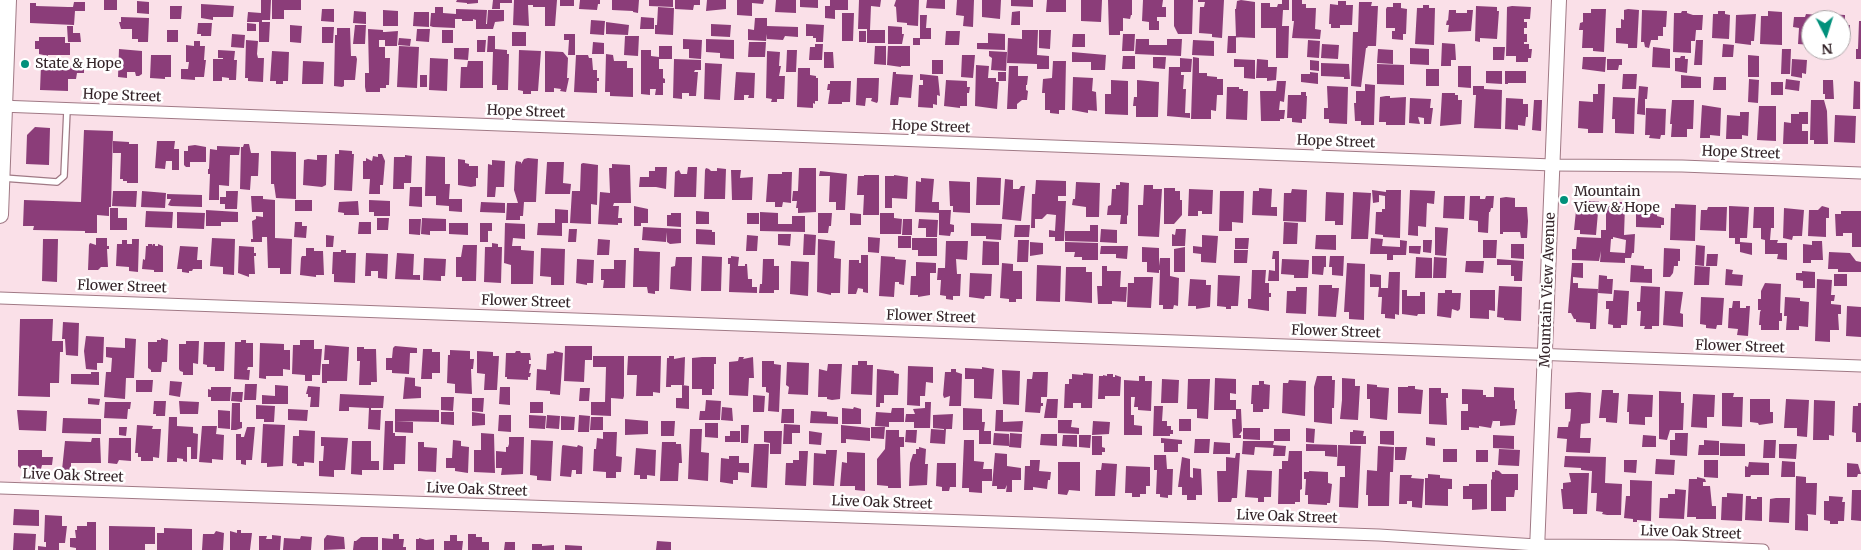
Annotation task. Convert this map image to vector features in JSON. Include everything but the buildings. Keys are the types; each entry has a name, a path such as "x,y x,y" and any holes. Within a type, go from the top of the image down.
{"main road":[{"path":"0,215 2,106 8,0"}],"street":[{"name":"Mountain View Avenue","path":"1537,548 1554,165 1559,0"},
{"name":"Hope Street","path":"2,106 67,110 1554,165 1682,166 1861,173"},
{"name":"Flower Street","path":"0,298 1861,366"},
{"name":"Live Oak Street","path":"0,488 1369,535 1537,548 1673,546 1763,550"}],"lane":[{"path":"1,178 57,182 64,176 67,110"}],"place":[{"name":"State & Hope","path":"25,64"},
{"name":"Mountain View & Hope","path":"1564,200"}]}
